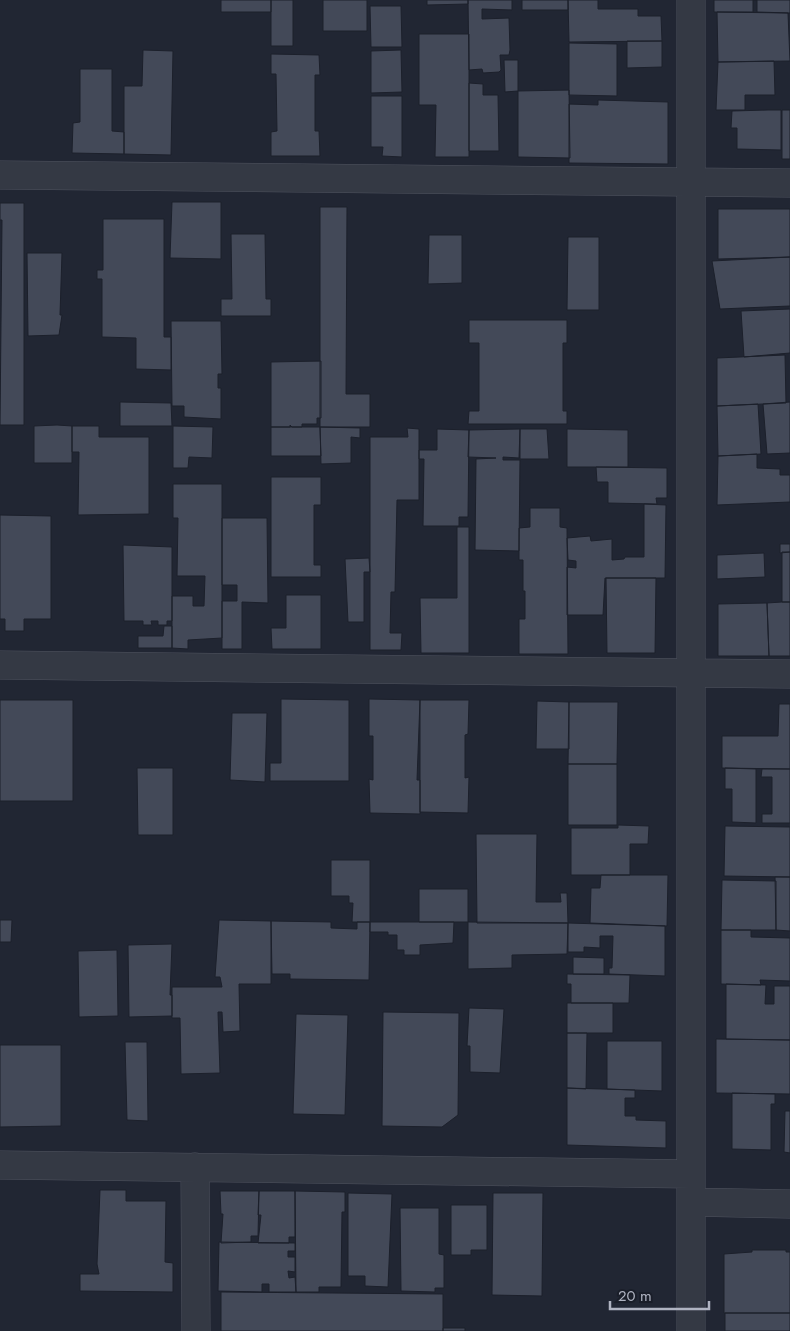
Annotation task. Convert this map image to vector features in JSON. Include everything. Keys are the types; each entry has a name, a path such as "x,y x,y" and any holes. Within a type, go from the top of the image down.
{"street":[{"path":"691,0 691,1331"},
{"path":"0,175 790,183"},
{"path":"0,665 790,674"},
{"path":"0,1165 690,1174"},
{"path":"195,1167 196,1331"},
{"path":"691,1202 790,1204"}],"building":[{"path":"221,0 271,0 271,12 221,12"},
{"path":"271,0 293,0 293,46 271,46"},
{"path":"323,0 367,0 367,31 323,31"},
{"path":"427,0 468,0 468,4 427,5"},
{"path":"468,0 512,0 512,10 482,9 482,19 509,18 510,50 509,55 500,55 501,70 499,72 483,73 482,69 469,70"},
{"path":"522,0 568,0 568,10 522,10"},
{"path":"568,0 598,0 598,9 638,9 638,16 661,16 662,41 569,42"},
{"path":"714,0 753,0 753,12 714,12"},
{"path":"757,0 790,0 790,13 757,12"},
{"path":"370,6 401,6 402,47 371,47"},
{"path":"717,12 788,13 790,61 718,62"},
{"path":"419,34 469,34 469,157 435,157 436,105 419,105"},
{"path":"627,41 662,41 662,67 627,68"},
{"path":"569,43 617,44 617,96 569,95"},
{"path":"143,50 173,51 171,155 124,154 124,86 142,86"},
{"path":"401,50 402,92 371,93 371,51"},
{"path":"271,54 319,55 320,75 315,75 315,131 319,131 320,156 271,156 271,132 277,131 276,74 271,74"},
{"path":"504,60 518,60 518,91 505,92"},
{"path":"774,61 775,95 745,95 745,110 716,110 718,62"},
{"path":"80,69 112,69 112,131 124,132 124,154 72,153 73,123 80,122"},
{"path":"469,83 483,84 483,95 498,95 499,151 469,151"},
{"path":"569,90 570,158 518,157 518,91"},
{"path":"371,96 402,96 402,157 382,156 383,147 371,147"},
{"path":"598,100 668,102 668,164 569,163 569,104 598,105"},
{"path":"781,110 781,150 737,149 737,128 731,128 732,111"},
{"path":"782,110 790,110 790,159 782,159"},
{"path":"172,202 221,202 221,259 170,258"},
{"path":"0,203 24,203 24,425 0,425 2,220 0,220"},
{"path":"320,207 347,207 346,394 370,394 370,427 320,427"},
{"path":"718,209 790,209 790,257 718,259"},
{"path":"103,219 164,219 164,337 171,337 171,370 136,369 136,338 102,337 102,279 97,279 97,270 103,270"},
{"path":"231,234 265,234 266,299 271,299 271,316 221,316 221,299 232,299"},
{"path":"429,235 462,235 462,283 428,284"},
{"path":"568,237 599,237 599,310 567,310"},
{"path":"27,253 62,253 60,315 62,315 59,335 28,336"},
{"path":"790,257 790,306 720,309 712,261"},
{"path":"790,309 790,353 744,357 741,311"},
{"path":"469,320 567,320 567,343 563,343 563,411 567,411 567,424 468,424 469,411 479,411 479,343 469,343"},
{"path":"171,321 221,321 222,374 218,374 218,388 221,388 221,419 184,417 184,406 172,406"},
{"path":"785,355 786,403 717,406 717,358"},
{"path":"321,361 321,418 317,418 317,424 302,424 302,427 292,427 290,425 290,427 271,427 271,362"},
{"path":"120,402 171,403 172,426 120,426"},
{"path":"790,402 790,453 767,454 763,404"},
{"path":"758,404 761,454 718,456 717,406"},
{"path":"34,426 72,426 72,463 34,463"},
{"path":"72,426 99,426 99,437 149,437 149,514 78,515 79,452 72,452"},
{"path":"173,426 213,427 212,458 189,457 188,468 173,468"},
{"path":"271,427 320,427 321,456 271,456"},
{"path":"320,427 360,428 360,438 351,437 351,463 321,464"},
{"path":"407,428 419,429 419,500 397,500 395,592 391,592 390,633 402,633 401,650 370,650 370,437 408,437"},
{"path":"437,429 469,430 468,517 459,517 459,526 423,526 424,459 419,459 419,450 437,450"},
{"path":"520,429 547,429 549,459 520,459"},
{"path":"520,429 519,458 503,457 503,460 520,460 519,551 475,550 476,459 496,458 468,457 469,430"},
{"path":"567,429 628,430 628,467 567,467"},
{"path":"757,454 757,468 780,469 780,475 790,475 790,502 717,505 718,456"},
{"path":"596,467 667,468 667,498 656,498 657,504 608,503 608,482 597,482"},
{"path":"271,477 321,477 321,505 314,505 314,565 321,565 321,577 271,577"},
{"path":"173,484 222,484 222,638 188,640 188,649 172,648 172,596 193,596 193,606 204,606 205,576 177,576 178,518 173,518"},
{"path":"644,504 666,505 665,578 605,578 603,615 567,615 567,567 576,568 576,561 568,560 567,538 590,536 591,541 612,539 612,560 624,559 625,557 644,557"},
{"path":"530,508 560,508 560,527 567,528 568,654 519,654 519,619 525,619 525,591 523,591 523,560 519,560 519,528 530,527"},
{"path":"0,515 51,516 51,619 24,619 24,631 5,631 5,619 0,619"},
{"path":"222,518 267,518 268,603 242,602 242,649 222,649 222,601 237,601 237,585 222,585"},
{"path":"457,527 469,527 469,653 421,653 420,598 457,598"},
{"path":"780,544 790,544 790,552 780,553"},
{"path":"123,545 172,547 172,621 167,621 167,625 158,625 158,621 151,621 152,625 143,625 143,621 124,621"},
{"path":"782,552 790,552 790,602 782,602"},
{"path":"764,553 765,577 717,579 717,555"},
{"path":"369,558 370,572 364,572 364,622 348,622 345,559"},
{"path":"606,578 656,578 655,653 607,653"},
{"path":"286,595 321,595 321,649 272,649 271,628 286,628"},
{"path":"790,602 790,656 769,656 767,603"},
{"path":"767,603 769,656 718,656 718,604"},
{"path":"164,626 172,626 172,648 138,648 138,636 163,636"},
{"path":"281,699 349,700 349,781 270,781 270,763 281,763"},
{"path":"369,699 420,700 417,780 420,780 420,814 370,813 369,779 373,780 373,736 369,736"},
{"path":"0,700 73,700 73,801 0,801"},
{"path":"420,700 469,700 468,734 465,735 465,778 469,777 468,813 420,812"},
{"path":"537,701 569,702 569,749 536,749"},
{"path":"569,702 618,702 617,764 568,764"},
{"path":"779,704 790,704 790,769 722,768 722,736 778,736"},
{"path":"232,713 267,713 265,782 230,780"},
{"path":"568,764 617,764 617,825 568,825"},
{"path":"137,768 173,768 173,835 138,835"},
{"path":"725,768 756,769 756,823 732,822 732,789 725,789"},
{"path":"762,769 790,769 790,823 762,823 762,814 772,814 772,777 761,777"},
{"path":"618,825 649,826 648,844 630,844 630,875 571,875 571,828 618,828"},
{"path":"725,826 790,827 790,877 724,876"},
{"path":"476,834 537,834 536,902 561,902 560,893 567,893 568,923 477,923"},
{"path":"331,860 370,860 370,922 352,922 353,903 349,903 349,896 331,896"},
{"path":"601,875 668,875 667,926 590,923 591,888 600,888"},
{"path":"775,877 790,877 790,931 776,930"},
{"path":"722,880 776,881 776,930 721,930"},
{"path":"419,889 468,889 468,922 419,922"},
{"path":"0,920 12,920 11,942 0,942"},
{"path":"219,920 271,921 271,984 239,984 240,1031 223,1032 222,1012 218,1012 220,1073 181,1074 180,1018 172,1018 172,987 222,987 220,977 215,977"},
{"path":"271,921 331,922 331,928 357,929 357,922 370,922 369,980 290,979 290,974 272,974"},
{"path":"370,922 454,922 453,943 420,945 420,955 404,955 404,950 397,950 397,935 388,935 388,932 370,932"},
{"path":"468,922 568,923 567,954 512,955 512,968 468,969"},
{"path":"568,923 665,926 665,976 609,974 609,968 612,968 613,936 600,936 600,948 584,947 584,952 568,952"},
{"path":"721,930 751,930 751,937 790,938 790,981 760,980 761,985 721,984"},
{"path":"172,944 170,995 172,995 172,1016 129,1017 128,945"},
{"path":"117,950 118,1016 79,1017 78,951"},
{"path":"573,957 604,958 604,974 573,974"},
{"path":"567,974 630,975 629,1003 571,1003 571,984 567,984"},
{"path":"726,984 766,985 765,1004 774,1004 774,986 790,986 790,1040 726,1039"},
{"path":"567,1003 613,1003 613,1033 567,1033"},
{"path":"469,1008 504,1009 500,1073 470,1072 470,1046 467,1046"},
{"path":"383,1012 459,1013 458,1115 442,1127 382,1126"},
{"path":"296,1014 348,1015 345,1115 293,1114"},
{"path":"567,1033 587,1033 586,1089 567,1088"},
{"path":"716,1039 790,1040 790,1094 716,1093"},
{"path":"607,1041 662,1041 662,1091 607,1089"},
{"path":"125,1042 147,1042 148,1121 127,1120"},
{"path":"0,1045 61,1045 61,1126 0,1127"},
{"path":"567,1088 635,1090 635,1098 625,1098 625,1116 636,1116 636,1120 666,1121 666,1148 567,1145"},
{"path":"732,1093 775,1094 775,1104 771,1104 771,1150 732,1149"},
{"path":"785,1111 790,1111 790,1153 784,1152"},
{"path":"100,1190 126,1190 126,1201 166,1201 165,1262 173,1263 173,1292 80,1291 80,1274 99,1274 97,1264"},
{"path":"220,1191 259,1191 258,1236 251,1236 251,1242 221,1243 223,1214 221,1214"},
{"path":"259,1191 295,1191 295,1237 289,1237 289,1243 258,1243 261,1215 258,1215"},
{"path":"295,1191 345,1192 345,1212 342,1212 341,1287 319,1287 319,1292 296,1292"},
{"path":"348,1193 392,1194 388,1287 365,1286 365,1276 348,1276"},
{"path":"493,1193 543,1193 542,1296 492,1295"},
{"path":"451,1205 487,1205 487,1250 471,1250 471,1255 451,1255"},
{"path":"400,1208 439,1208 439,1254 444,1255 444,1288 435,1288 435,1292 401,1291"},
{"path":"219,1242 295,1243 295,1251 288,1251 288,1257 295,1257 295,1272 288,1271 289,1278 295,1277 296,1292 269,1292 269,1284 262,1284 262,1292 218,1291"},
{"path":"752,1250 786,1250 786,1252 790,1252 790,1313 724,1313 724,1254 752,1252"},
{"path":"221,1292 443,1294 443,1331 221,1331"},
{"path":"725,1313 790,1313 790,1331 725,1331"},
{"path":"443,1328 465,1328 465,1331 443,1331"}]}
